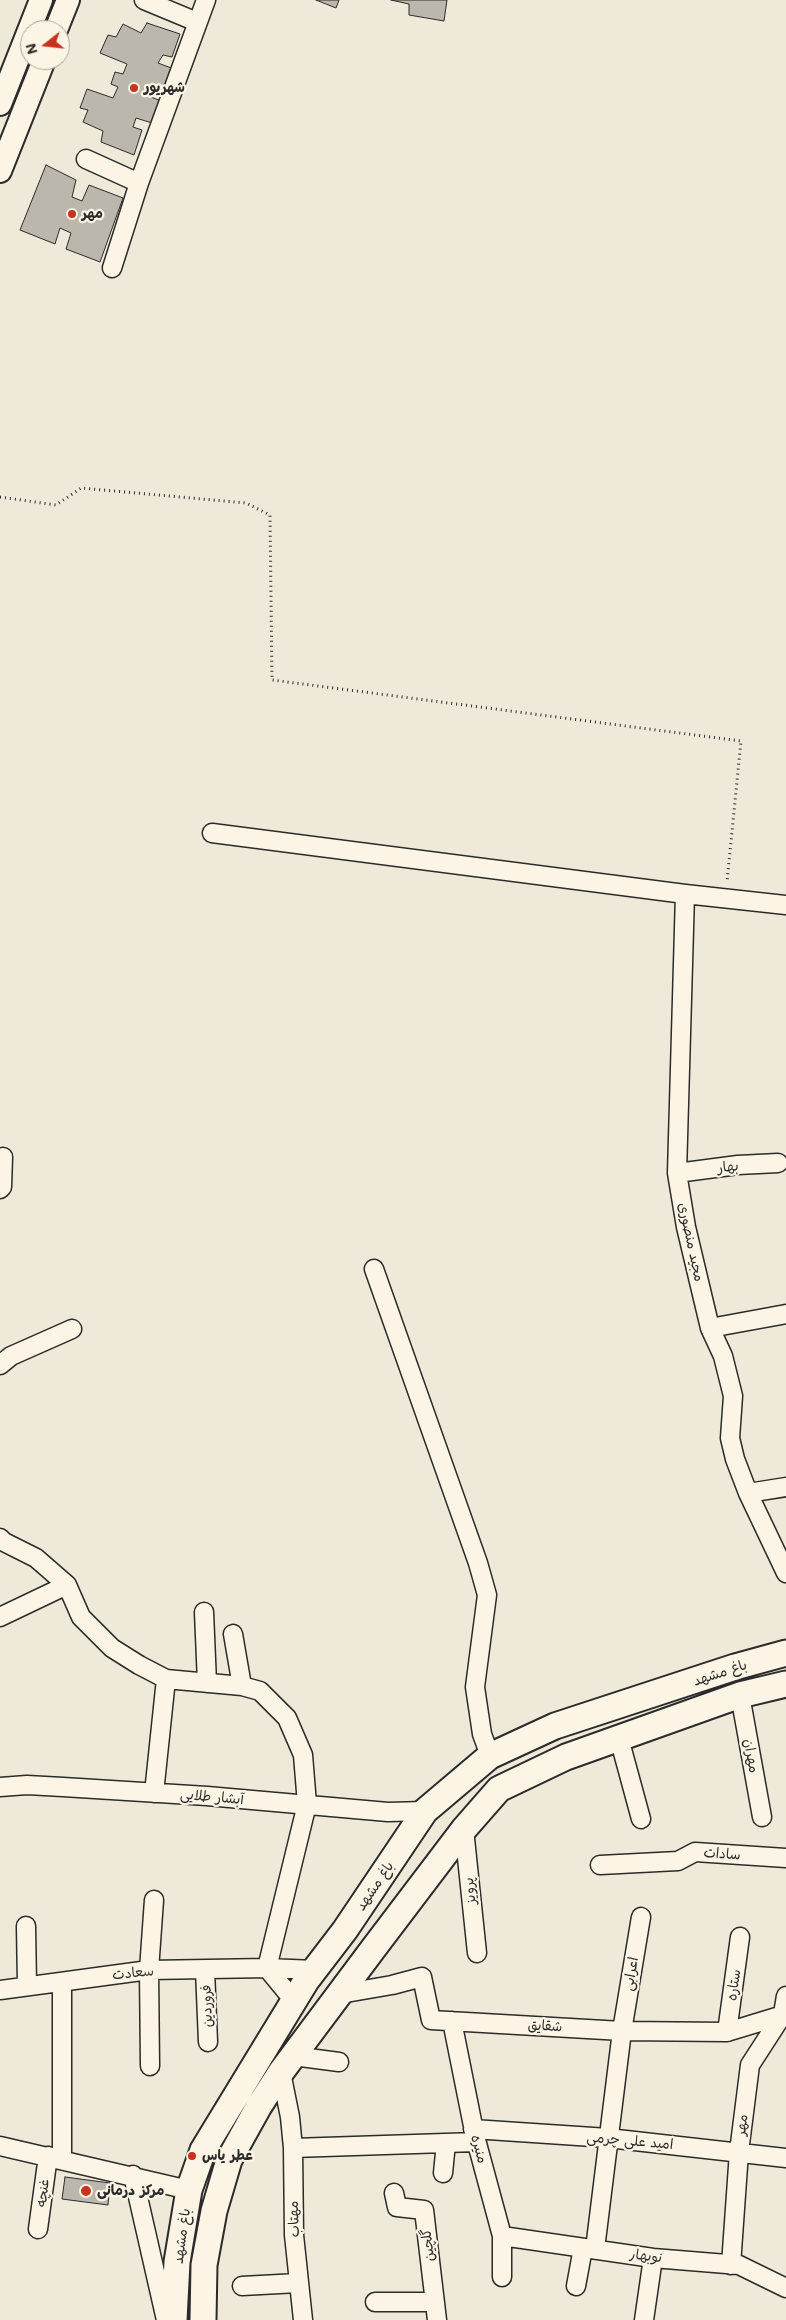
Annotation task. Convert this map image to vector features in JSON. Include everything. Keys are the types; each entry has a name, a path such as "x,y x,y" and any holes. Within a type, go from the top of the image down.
{"main road":[{"name":"باغ مشهد","path":"174,2320 177,2262 188,2190 203,2150 315,1970 345,1930 425,1811 490,1756 555,1726 735,1667 786,1653"},
{"name":"باغ مشهد","path":"204,2320 204,2265 214,2211 229,2160 259,2106 287,2064 404,1908 464,1829 499,1789 566,1757 740,1696 786,1684"},
{"path":"375,1886 378,1901 390,1909 404,1908"},
{"path":"345,1930 361,1926 368,1927 372,1934 373,1949"},
{"path":"177,2262 204,2265"}],"street":[{"path":"0,104 41,0"},
{"path":"60,20 68,0"},
{"path":"144,0 197,22"},
{"path":"112,268 139,183 206,0"},
{"path":"0,171 40,70"},
{"path":"86,159 139,183"},
{"path":"212,833 685,894 786,905"},
{"name":"مجید منصوری","path":"685,894 677,1173 686,1226 710,1328 723,1356 733,1396 730,1438 735,1459 748,1493 785,1565"},
{"path":"0,1189 2,1187 3,1157"},
{"name":"بهار","path":"677,1173 738,1165 778,1163"},
{"path":"374,1270 478,1564 487,1595 475,1688 482,1734 490,1756"},
{"path":"710,1328 786,1314"},
{"path":"0,1365 11,1356 72,1329"},
{"path":"748,1493 786,1487"},
{"path":"0,1538 4,1542 36,1558 68,1585 81,1617 112,1648 166,1679 242,1686 260,1691 287,1718 303,1755 307,1804 267,1968 295,2002"},
{"path":"0,1617 68,1585"},
{"path":"204,1612 208,1683"},
{"path":"233,1634 242,1686"},
{"path":"154,1793 166,1679"},
{"name":"مهران","path":"740,1696 762,1817"},
{"path":"619,1738 641,1819"},
{"name":"آبشار طلایی","path":"0,1787 27,1785 307,1804 388,1812 425,1811"},
{"name":"پرویز","path":"464,1829 477,1953"},
{"name":"سادات","path":"600,1865 678,1861 695,1852 786,1858"},
{"path":"150,2066 149,1970 154,1900"},
{"name":"اعرابی","path":"576,2286 588,2248 608,2138 622,2031 641,1917"},
{"path":"26,1926 27,1985"},
{"name":"ستاره","path":"727,2032 740,1937"},
{"name":"سعادت","path":"0,1990 149,1970 267,1968 315,1970"},
{"name":"فروردین","path":"206,1970 208,2042"},
{"name":"شقایق","path":"340,1994 392,1985 422,1977 431,2020 622,2031 727,2032 785,2008"},
{"name":"غنچه","path":"38,2229 55,2158 62,1982"},
{"name":"مهر","path":"731,2265 739,2152 750,2065 785,2008"},
{"name":"منیره","path":"452,2021 475,2136 502,2236 502,2277"},
{"path":"287,2064 339,2062"},
{"name":"مهتاب","path":"287,2064 293,2148 294,2235 303,2320"},
{"path":"259,2106 290,2117"},
{"path":"293,2148 446,2143 475,2136"},
{"name":"امید علی چرمی","path":"475,2136 608,2138 786,2158"},
{"path":"443,2173 446,2143"},
{"path":"0,2146 133,2175 188,2190"},
{"path":"133,2175 166,2320"},
{"name":"گلچین","path":"394,2193 397,2207 424,2210 437,2320"},
{"name":"نوبهار","path":"502,2236 653,2258 739,2265 786,2288"},
{"path":"644,2320 653,2258"},
{"path":"242,2286 298,2283"},
{"path":"375,2302 435,2302"}],"path":[{"path":"0,497 56,505 81,488 246,503 270,515 272,680 741,740 726,899"}],"building":[{"path":"316,0 339,0 336,8"},
{"path":"391,0 447,0 444,21 409,15 409,4"},
{"name":"شهریور","path":"147,23 180,34 172,57 163,55 158,63 174,69 166,91 151,85 146,95 161,101 152,123 136,118 133,127 142,130 134,155 101,142 103,131 83,122 88,110 80,108 87,89 113,98 118,87 111,84 115,72 123,74 127,64 100,53 108,35 116,37 123,24 141,33"},
{"name":"مهر","path":"46,165 76,180 72,197 82,201 89,185 123,198 100,262 66,249 71,233 60,228 55,244 20,230"},
{"name":"مرکز درمانی","path":"65,2177 110,2183 108,2205 62,2199"}],"place":[{"name":"شهریور","path":"134,88"},
{"name":"مهر","path":"72,214"},
{"name":"عطر یاس","path":"192,2156"},
{"name":"مرکز درمانی","path":"86,2191"}]}
